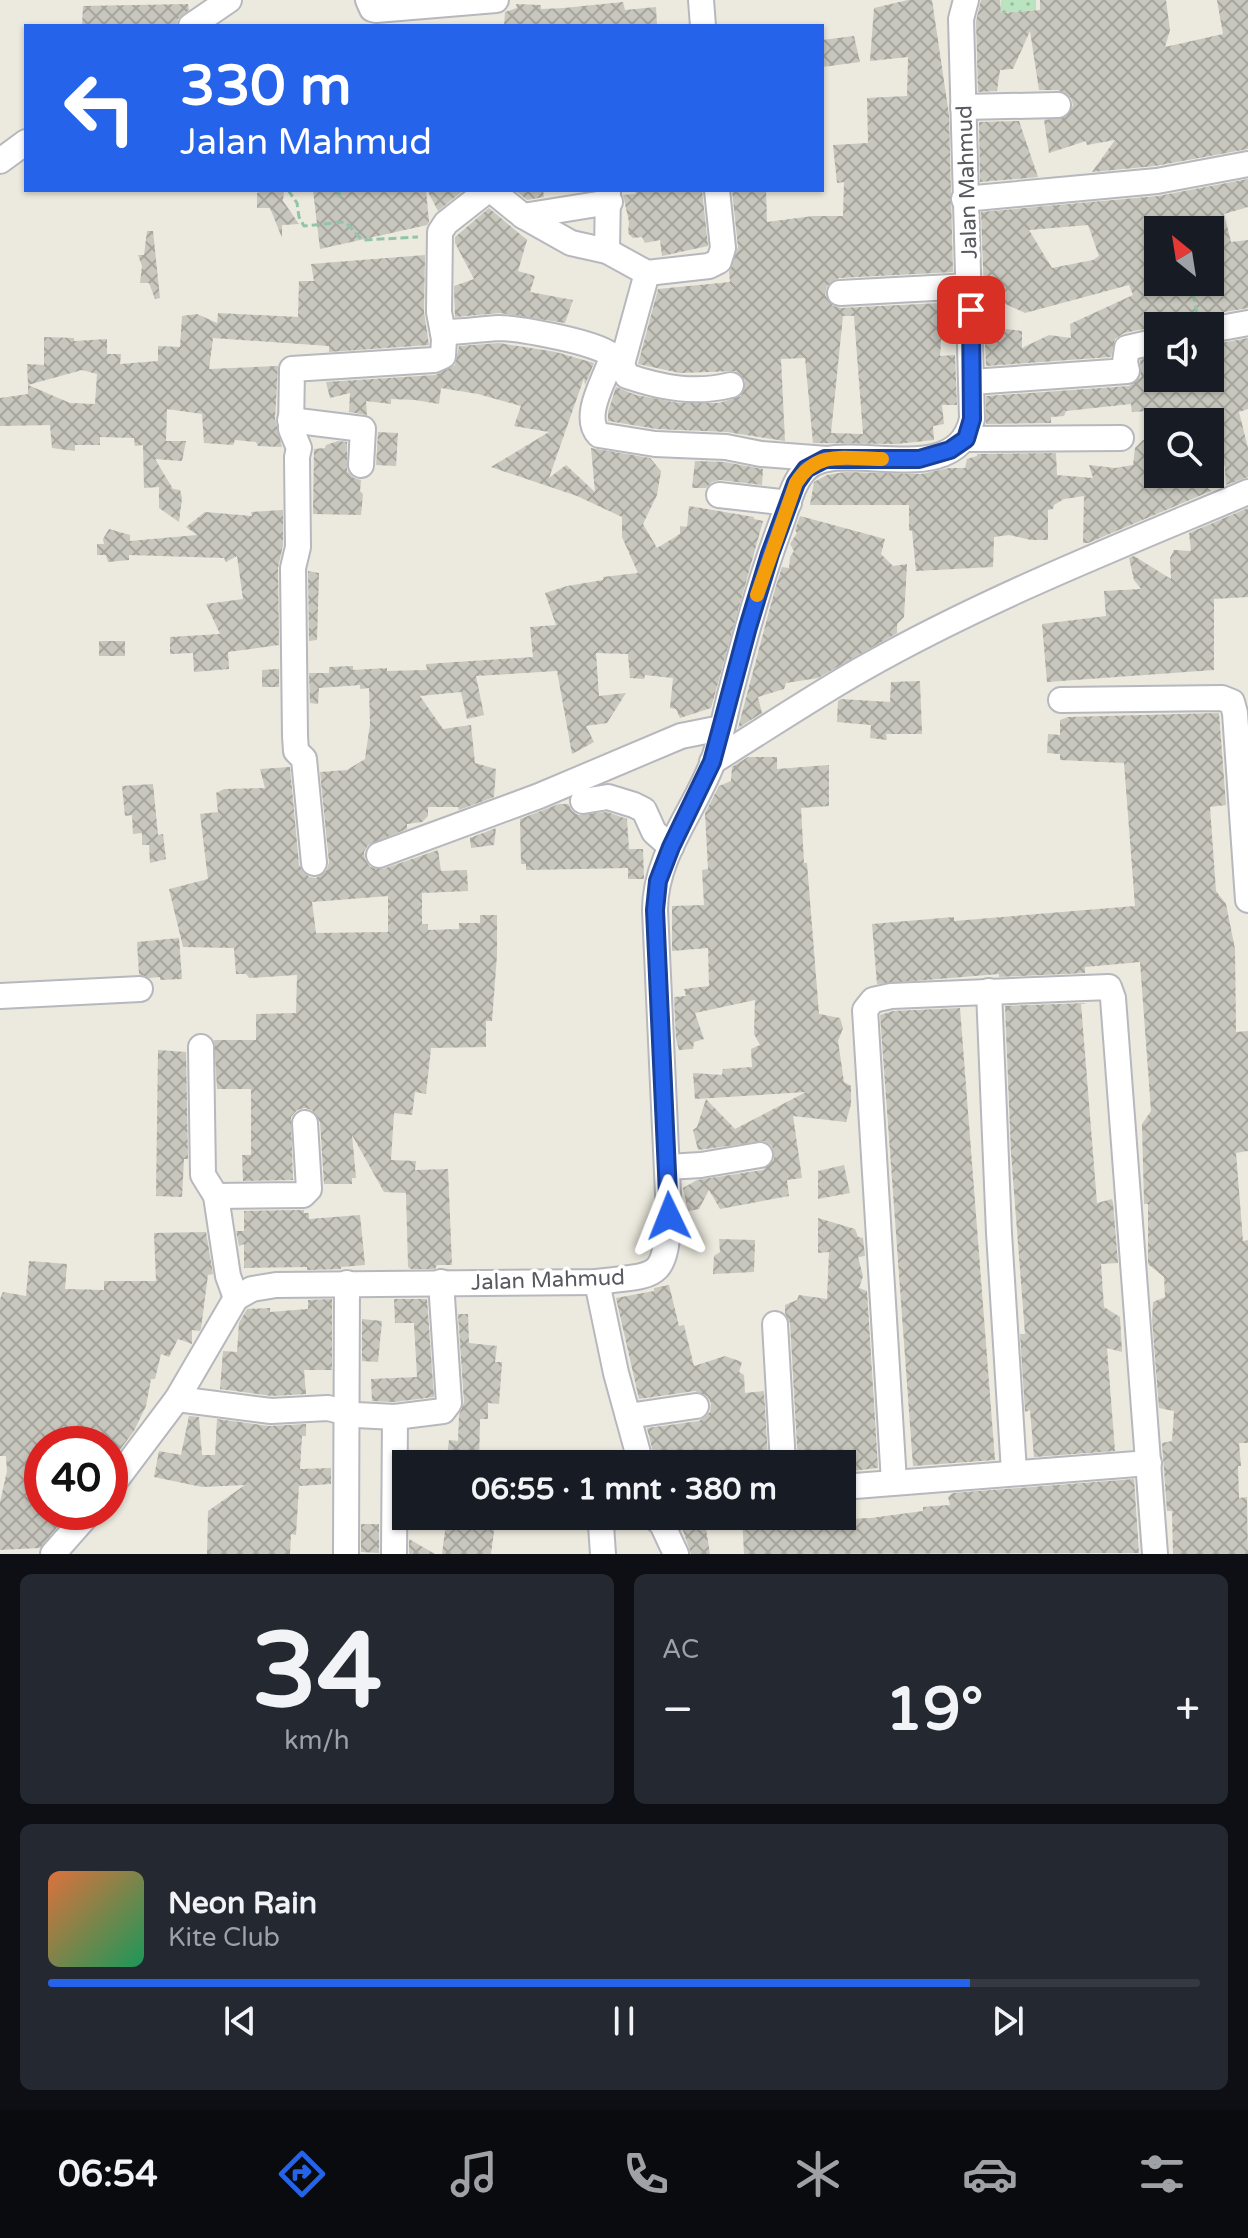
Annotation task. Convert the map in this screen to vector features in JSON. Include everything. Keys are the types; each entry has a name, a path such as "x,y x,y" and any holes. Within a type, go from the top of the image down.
{"street":[{"path":"194,24 229,0"},
{"path":"368,0 372,9 376,10 439,15 496,0"},
{"path":"701,0 703,24"},
{"name":"Jalan Mahmud","path":"966,0 961,19 964,199 972,382 972,419 966,439"},
{"path":"963,107 1058,105"},
{"path":"0,161 24,143"},
{"path":"964,199 1157,181 1248,164"},
{"path":"314,863 304,759 296,751 295,736 293,568 298,547 296,487 299,448 290,420 292,369 437,360 443,355 439,312 440,232 446,223 487,192"},
{"path":"493,192 523,216 571,243 607,251 647,273 709,266 719,261 723,248 717,192"},
{"path":"523,216 609,196 607,251"},
{"path":"647,273 622,364 627,376 669,389 710,389 731,385"},
{"path":"840,293 970,286"},
{"path":"1224,327 1248,323"},
{"path":"443,332 500,328 585,343 607,350 612,356 592,414 592,425 599,435 655,444 726,447 761,454 827,459 919,459 950,450 966,439 1121,438"},
{"path":"972,382 1127,371 1127,348 1144,344"},
{"path":"290,420 363,429 361,465"},
{"name":"Jalan Mahmud","path":"236,1298 266,1285 597,1282 643,1276 657,1269 664,1260 669,1216 655,902 658,881 712,762 748,627 789,503 803,473 813,463 827,459"},
{"path":"712,762 862,669 966,615 1248,492"},
{"path":"719,495 789,503"},
{"path":"1061,700 1211,698 1232,702 1237,729 1248,900"},
{"path":"379,855 539,796 681,736 721,728"},
{"path":"583,801 608,797 644,810 654,832 671,847"},
{"path":"894,1482 865,1010 873,1000 884,997 1109,987 1112,992 1155,1554"},
{"path":"0,996 140,989"},
{"path":"989,991 999,1233 1014,1472"},
{"path":"128,1464 177,1399 236,1298 228,1276 216,1196 203,1175 201,1047"},
{"path":"216,1196 307,1193 305,1123"},
{"path":"667,1167 760,1155"},
{"path":"177,1399 271,1411 328,1408 395,1417 443,1411 449,1403 441,1282"},
{"path":"597,1282 602,1315 637,1450"},
{"path":"346,1554 347,1283"},
{"path":"775,1324 782,1450"},
{"path":"628,1416 696,1406"},
{"path":"394,1554 395,1417"},
{"path":"856,1486 1149,1463"},
{"path":"53,1554 74,1530"},
{"path":"601,1530 603,1554"},
{"path":"665,1530 676,1554"}],"path":[{"path":"289,192 297,203 304,226 344,222 357,237 374,241 440,232"},
{"path":"339,192 341,199"}],"green space":[{"path":"1001,0 1036,0 1036,10 1001,13"}],"building":[{"path":"908,0 932,0 949,115 953,272 839,278 827,286 825,295 833,306 841,308 940,303 943,316 940,356 955,355 957,405 942,405 944,424 933,426 934,440 896,444 813,443 805,358 781,359 785,441 727,432 657,429 608,421 616,387 636,395 678,403 719,403 741,396 745,381 735,371 680,373 638,364 658,289 730,282 729,272 738,247 732,192 766,192 767,222 843,216 844,182 837,183 833,145 868,143 867,98 907,96 908,57 870,61 874,8","holes":["843,316 854,316 863,434 831,433"]},
{"path":"981,0 1000,0 1001,13 1040,10 1040,0 1166,0 1170,30 1165,47 1223,34 1217,0 1248,0 1248,149 1155,166 1092,172 1115,140 1087,145 1086,141 1049,153 1044,120 1066,117 1073,105 1071,98 1058,90 1039,90 1030,31 1013,69 1000,70 997,91 978,92 976,21"},
{"path":"623,2 625,10 656,7 657,24 504,24 505,12 517,8 516,4 541,5 541,9"},
{"path":"188,4 189,10 177,24 82,24 83,6"},
{"path":"854,36 860,62 824,67 824,40"},
{"path":"1019,121 1038,177 980,182 979,122"},
{"path":"1248,179 1248,207 1224,214 1231,242 1248,240 1248,308 1224,312 1144,312 1144,329 1124,333 1115,339 1111,357 986,366 984,326 1022,331 1022,348 1049,335 1071,338 1070,324 1133,295 1129,285 1025,313 984,294 981,212 1158,196","holes":["1088,225 1099,256 1052,268 1029,230"]},
{"path":"284,192 283,201 299,224 282,225 282,238 270,208 257,208 257,193"},
{"path":"313,192 426,192 427,225 320,249"},
{"path":"428,192 462,192 438,211"},
{"path":"517,192 543,192 544,197 527,200"},
{"path":"702,192 708,246 662,256 660,240 645,243 642,237 633,238 628,233 629,222 623,195"},
{"path":"489,208 527,240 518,271 535,276 530,292 573,300 565,323 500,313 455,317 454,286 474,279 455,243 455,237"},
{"path":"147,231 153,231 160,298 155,299 149,283 140,283 142,266 138,255 144,255"},
{"path":"425,255 424,312 429,345 329,352 329,346 213,338 209,369 278,366 275,419 282,447 258,446 256,442 235,440 233,445 204,443 202,414 167,409 166,441 186,441 182,461 155,459 173,489 180,490 179,522 159,508 159,487 144,488 143,445 135,446 134,438 100,437 100,445 75,445 75,451 52,448 50,425 0,426 0,398 28,394 27,364 44,365 44,337 74,338 74,341 107,339 107,354 121,354 120,364 158,361 158,346 180,347 182,316 197,314 217,323 218,313 298,317 299,281 314,281 311,264","holes":["82,370 97,374 95,404 70,403 28,385"]},
{"path":"1248,338 1248,409 1239,412 1248,448 1248,477 1226,485 1224,408 1144,408 1144,411 1132,412 1131,404 1066,411 1064,416 1051,417 1051,423 986,424 986,396 1129,386 1141,377 1140,360 1144,359 1144,392 1224,392 1224,342"},
{"path":"499,343 556,352 594,363 585,385 584,378 549,478 566,465 595,492 591,448 650,458 661,471 657,495 643,524 657,548 680,534 680,526 687,527 689,506 763,521 711,708 680,718 676,709 670,708 673,678 645,675 644,679 630,678 628,654 596,653 599,696 626,693 607,723 586,726 594,742 572,754 557,671 476,676 484,715 467,719 461,692 420,696 443,729 471,725 475,763 496,769 494,797 459,810 458,807 428,807 428,816 422,822 407,824 407,829 368,845 364,852 365,859 370,867 383,869 438,850 441,871 467,870 468,891 422,893 422,924 428,924 428,930 459,929 459,923 480,923 480,915 497,915 497,955 492,1021 486,1021 486,1047 431,1048 426,1094 415,1092 412,1115 394,1113 391,1160 416,1161 415,1170 448,1169 452,1265 411,1269 408,1267 406,1193 384,1192 352,1135 356,1178 352,1178 352,1184 324,1184 320,1122 312,1110 297,1110 291,1117 293,1180 243,1181 242,1155 251,1155 251,1089 217,1089 214,1040 256,1040 256,1014 296,1013 297,975 249,978 246,974 236,974 234,948 183,947 169,889 208,879 200,814 218,812 216,793 224,789 265,788 260,769 290,767 299,865 309,877 316,878 327,870 329,862 320,772 347,770 365,759 370,724 369,688 360,689 360,685 319,688 318,704 310,703 309,673 329,673 329,667 353,666 353,670 427,670 426,664 533,657 530,627 556,625 545,593 603,580 603,577 638,573 622,537 622,517 577,496 491,467 549,432 514,426 521,406 441,388 439,404 391,399 391,404 366,401 367,415 349,412 350,393 330,398 326,382 435,375 455,365 459,346","holes":["388,896 388,932 316,933 312,902"]},
{"path":"378,432 398,433 396,466 376,465"},
{"path":"1143,440 1144,488 1208,488 1211,491 1088,543 1083,543 1084,496 1064,499 1048,510 1048,540 1009,535 994,537 993,567 916,571 912,531 909,530 909,505 810,505 814,482 827,475 845,472 921,474 965,468 967,459 977,454 1056,453 1057,475 1093,478 1089,465 1115,468 1133,465 1135,448"},
{"path":"338,441 347,442 347,471 361,480 361,515 313,514 314,449 325,448"},
{"path":"695,461 763,469 762,485 720,480 706,488 692,488"},
{"path":"1248,508 1248,597 1214,599 1214,670 1047,682 1042,624 1106,616 1104,591 1141,589 1134,580 1129,558 1134,556 1171,579 1170,558 1174,550 1191,551 1189,533"},
{"path":"283,510 283,545 278,568 279,645 228,652 229,669 194,672 193,653 170,654 170,637 220,634 206,604 243,599 237,556 226,562 224,558 129,555 129,560 108,562 106,555 97,555 97,544 104,544 103,539 109,529 130,535 130,541 197,535 186,527 205,512 252,516 251,512"},
{"path":"800,516 885,539 881,554 893,566 907,564 904,617 897,624 897,633 818,678 786,683 784,689 758,697 762,713 738,728 775,589 782,567 789,568 794,551 790,544 797,533 795,530"},
{"path":"308,571 319,573 317,640 309,641"},
{"path":"99,641 125,641 125,656 99,656"},
{"path":"279,669 279,687 262,687 262,670"},
{"path":"920,681 922,734 886,734 887,740 870,738 871,725 837,722 838,701 841,699 890,702 891,682"},
{"path":"1219,713 1226,805 1210,807 1216,891 1226,904 1235,949 1236,1032 1248,1031 1248,1151 1236,1153 1243,1241 1248,1240 1248,1443 1239,1443 1241,1466 1238,1466 1239,1498 1247,1497 1248,1554 1173,1554 1172,1511 1167,1511 1162,1443 1172,1441 1174,1411 1159,1408 1152,1320 1153,1302 1165,1297 1164,1277 1148,1264 1148,1204 1144,1204 1142,1124 1151,1111 1140,962 1085,967 1085,973 999,977 999,974 877,984 872,924 954,917 954,921 1135,906 1124,763 1060,760 1060,754 1047,753 1048,734 1060,735 1060,720 1068,717"},
{"path":"748,757 777,757 777,769 829,765 829,806 801,808 804,863 807,863 819,1014 840,1018 843,1028 838,1041 844,1082 851,1086 851,1104 846,1122 793,1116 802,1178 787,1180 789,1196 720,1209 709,1190 699,1209 688,1211 683,1188 697,1180 763,1170 774,1159 772,1146 764,1141 698,1150 693,1130 697,1127 706,1099 735,1129 806,1092 695,1099 693,1073 722,1075 723,1069 752,1067 751,1049 760,1045 754,1034 755,1000 695,1013 704,1039 694,1042 693,1049 679,1050 676,1039 674,997 686,996 684,989 709,986 708,948 672,951 672,906 704,905 702,870 708,869 705,813 719,786 731,781 732,767"},
{"path":"153,784 158,835 163,834 166,859 150,863 149,845 142,845 142,833 133,834 132,815 125,816 122,786"},
{"path":"559,804 568,804 578,815 607,812 627,819 629,849 643,849 644,879 628,879 628,868 526,870 526,864 521,864 520,819"},
{"path":"496,828 494,845 471,848 470,838"},
{"path":"179,938 182,979 160,980 160,977 149,978 139,974 137,942"},
{"path":"1087,1003 1081,1004 1097,1203 1112,1199 1118,1263 1101,1264 1104,1307 1120,1317 1122,1352 1107,1348 1115,1451 1034,1457 1030,1410 1025,1412 1020,1334 1025,1334 1011,1153 1005,1006"},
{"path":"960,1008 995,1460 913,1466 880,1015 893,1011"},
{"path":"158,1050 186,1052 188,1159 184,1159 182,1197 156,1196"},
{"path":"844,1165 850,1193 818,1199 818,1171"},
{"path":"304,1210 304,1213 309,1213 309,1219 360,1215 365,1265 307,1270 307,1267 244,1268 244,1244 239,1246 236,1231 244,1231 244,1211"},
{"path":"818,1218 855,1229 858,1237 863,1238 865,1256 858,1257 863,1276 859,1288 867,1291 878,1468 856,1470 856,1450 797,1450 790,1323 785,1305 797,1300 799,1295 827,1299 829,1252 818,1253"},
{"path":"206,1232 213,1274 208,1275 200,1331 192,1330 192,1344 178,1339 169,1357 161,1354 155,1379 151,1379 146,1406 128,1439 128,1426 24,1426 24,1530 55,1530 40,1548 0,1550 0,1502 7,1471 6,1456 0,1456 0,1299 3,1292 26,1296 29,1261 67,1264 65,1289 104,1290 104,1281 156,1281 154,1233"},
{"path":"719,1239 755,1240 754,1272 713,1274 714,1256 720,1252"},
{"path":"669,1285 679,1326 684,1325 694,1366 725,1356 742,1362 739,1372 744,1375 745,1393 764,1391 767,1450 652,1450 647,1428 699,1421 710,1412 711,1403 707,1396 695,1391 639,1399 616,1298 654,1291 654,1288"},
{"path":"332,1299 332,1370 304,1370 306,1394 272,1396 220,1389 223,1351 237,1352 239,1323 247,1309 270,1308 270,1312 308,1309 308,1300"},
{"path":"394,1299 427,1299 434,1397 394,1402 372,1401 371,1379 417,1377 414,1323 395,1323"},
{"path":"458,1314 468,1314 469,1343 497,1346 495,1362 502,1362 499,1404 488,1403 488,1419 480,1419 479,1450 448,1450 449,1440 458,1441 459,1415 464,1402"},
{"path":"362,1319 382,1321 378,1362 362,1361"},
{"path":"189,1416 199,1417 202,1455 215,1455 217,1419 269,1426 306,1424 300,1469 331,1468 331,1484 299,1486 296,1535 291,1534 290,1554 207,1554 208,1511 245,1485 202,1487 154,1477 159,1451 181,1455"},
{"path":"1134,1479 1139,1553 744,1554 743,1530 856,1530 856,1519 950,1505 948,1497 953,1493"},
{"path":"361,1524 379,1524 379,1553 361,1552"},
{"path":"445,1530 494,1530 491,1554 442,1554"},
{"path":"683,1530 706,1530 710,1554 691,1554"},
{"path":"409,1539 435,1554 409,1554"}],"slow traffic":[{"path":"757,595 796,483 806,469 825,459 882,459"}],"route":[{"path":"669,1216 655,910 658,881 712,762 748,627 796,483 813,463 825,459 919,459 950,450 966,439 972,419 971,310"}]}
